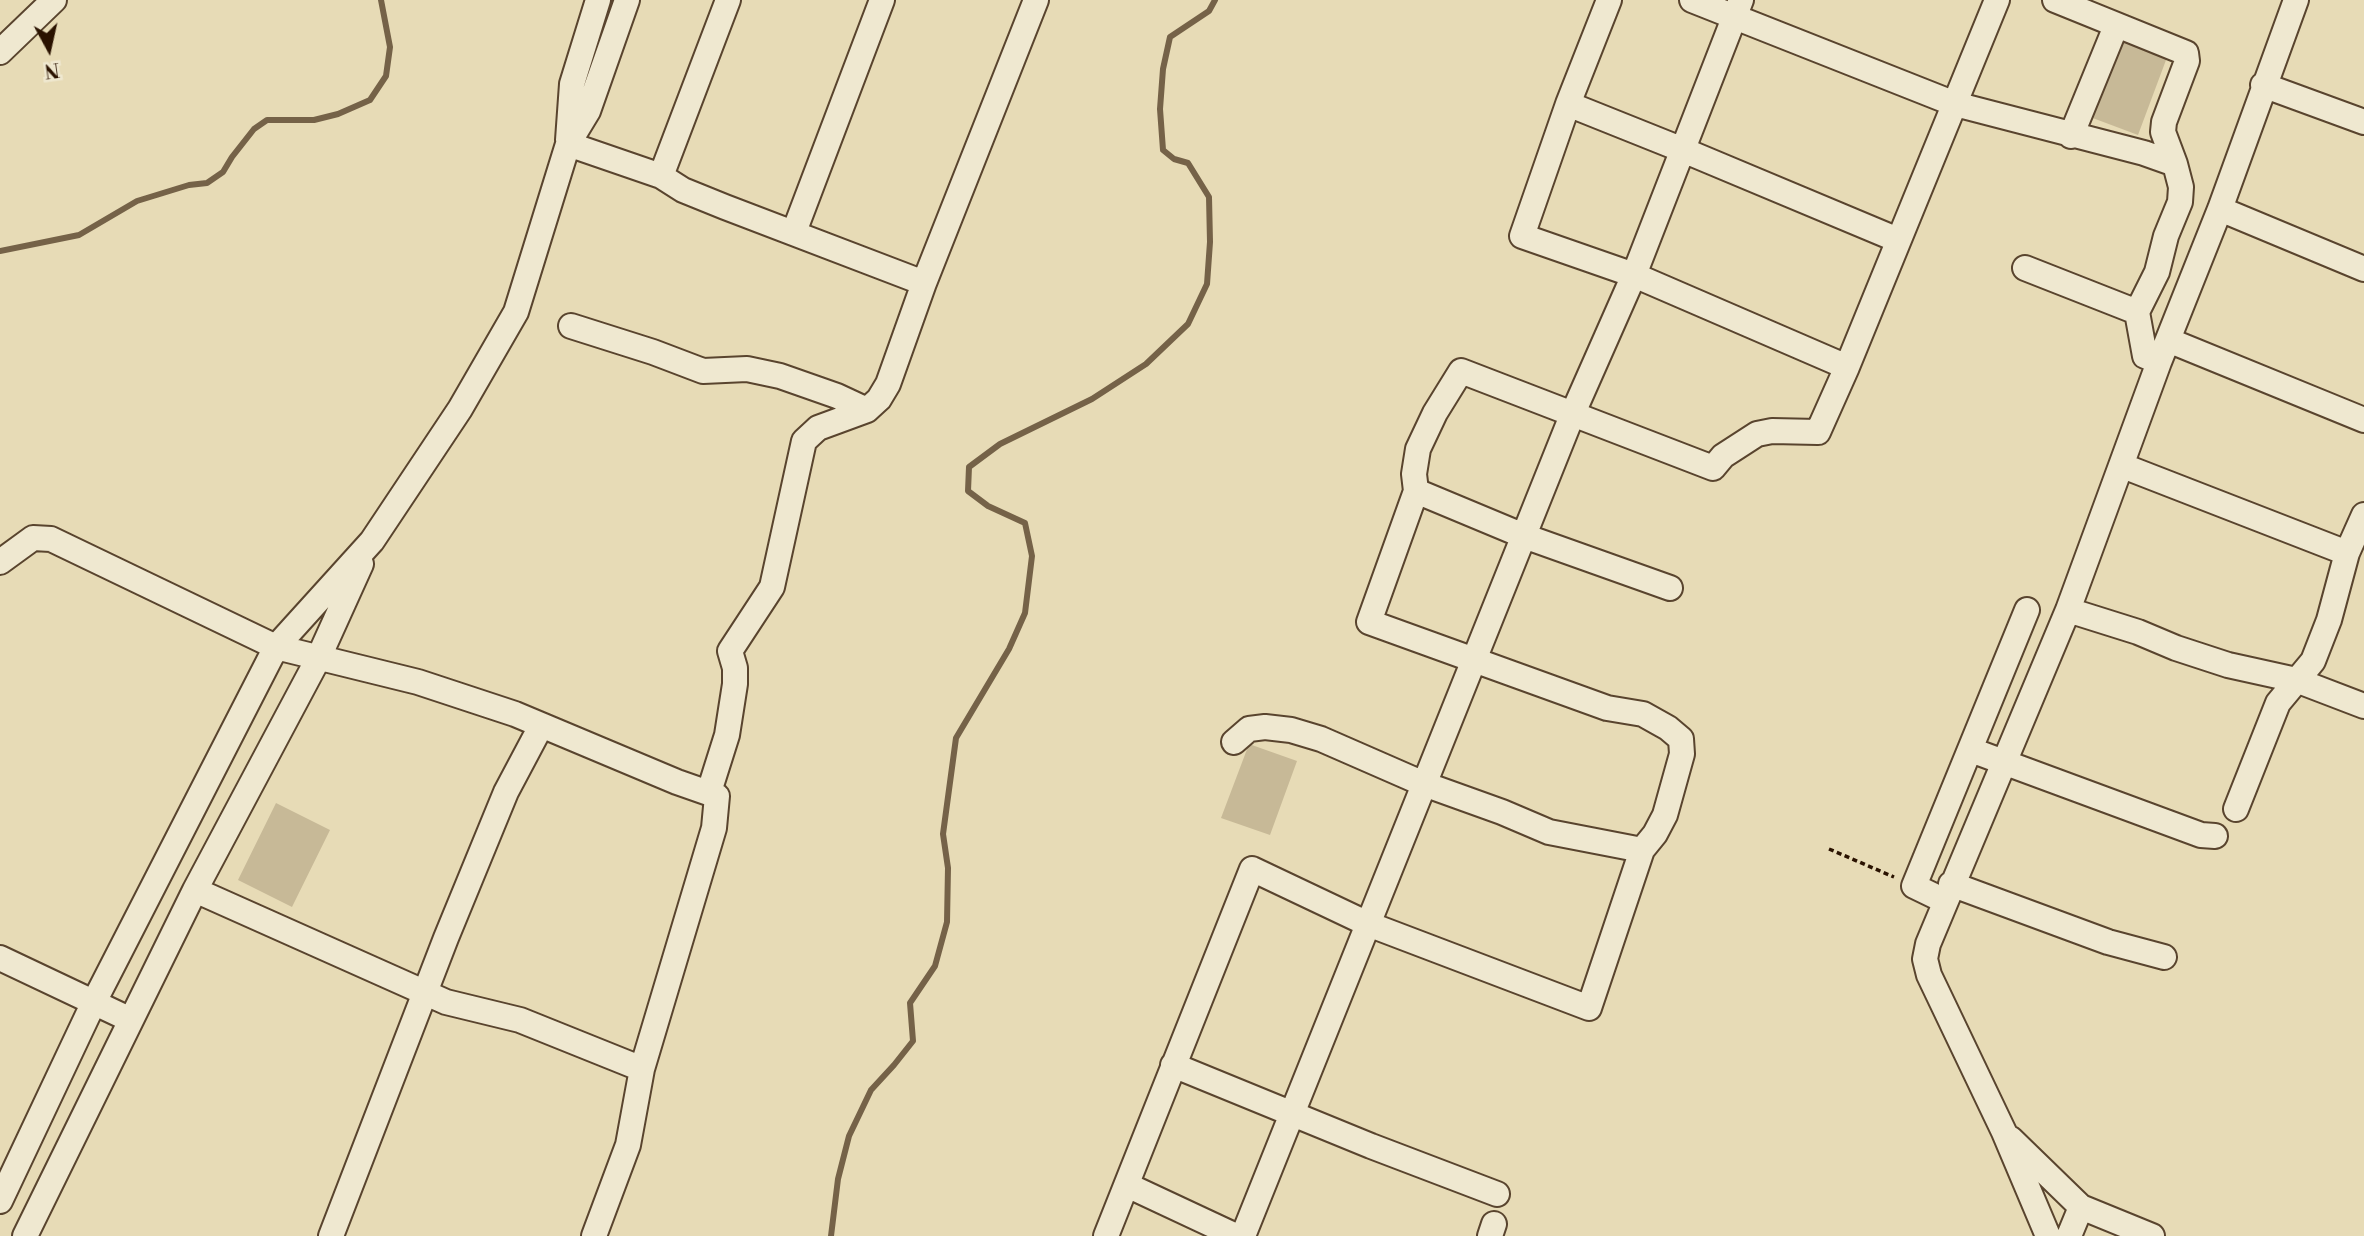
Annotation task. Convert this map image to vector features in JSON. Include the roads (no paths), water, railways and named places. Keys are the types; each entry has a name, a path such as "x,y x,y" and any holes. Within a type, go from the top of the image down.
{"street":[{"path":"0,52 54,0"},
{"path":"0,1202 94,1003 276,647 372,541 460,409 516,312 568,144 572,84 598,0"},
{"path":"568,144 588,111 627,0"},
{"path":"661,176 728,0"},
{"path":"794,232 882,0"},
{"path":"709,792 727,735 735,684 735,668 730,652 772,587 804,441 818,428 867,410 879,399 888,384 924,283 1036,0"},
{"path":"1609,0 1568,104 1522,236 1634,275 1847,367"},
{"path":"1692,0 1738,8 1955,104 2144,153 2175,164"},
{"path":"1106,1236 1252,869 1368,924 1589,1007 1642,850 1655,834 1665,814 1682,754 1681,739 1643,714 1607,708 1370,622 1416,491 1414,474 1418,449 1435,413 1461,371 1713,468 1731,450 1757,434 1772,431 1818,432 1997,0"},
{"path":"2055,0 2186,53 2187,61 2164,121 2163,132 2181,187 2180,202 2166,236 2157,272 2137,312 2145,356 2164,351 2364,420"},
{"path":"2048,1236 2004,1132 1929,975 1925,959 1928,943 2068,610 2296,0"},
{"path":"1244,1236 1573,413 1634,275 1738,8"},
{"path":"2071,135 2116,26"},
{"path":"2263,85 2364,122"},
{"path":"1568,104 1898,240"},
{"path":"568,144 661,176 683,190 924,283"},
{"path":"2220,209 2364,269"},
{"path":"2025,268 2137,312"},
{"path":"571,326 703,370 747,369 780,376 837,396 867,410"},
{"path":"2123,466 2347,553"},
{"path":"1416,491 1524,536 1670,588"},
{"path":"2236,809 2278,703 2313,661 2329,620 2347,553 2364,515"},
{"path":"0,562 33,538 51,539 276,647 418,682 515,714 717,796 714,828 642,1069 628,1145 594,1236"},
{"path":"24,1236 195,890 318,659 372,541"},
{"path":"2027,610 1914,886 1948,892 2164,957"},
{"path":"2068,610 2228,665 2295,680 2364,706"},
{"path":"331,1236 506,792 541,726"},
{"path":"1234,742 1249,729 1265,727 1291,730 1354,752 1424,784 1549,832 1642,850"},
{"path":"1971,750 2201,835 2215,836"},
{"path":"195,890 446,1002 520,1020 642,1069"},
{"path":"0,958 131,1020"},
{"path":"1173,1065 1497,1194"},
{"path":"2004,1132 2081,1207 2152,1236"},
{"path":"1127,1185 1236,1236"},
{"path":"2069,1236 2081,1207"}],"waterway":[{"path":"0,251 79,235 137,201 189,185 207,183 223,172 254,129 267,120 314,120 338,114 370,100 386,76 390,47 381,0"},
{"path":"831,1236 838,1179 849,1136 871,1090 913,1041 910,1003 935,966 947,922 948,868 943,834 956,738 1009,649 1025,613 1032,556 1025,523 988,506 968,491 969,467 1000,444 1092,399 1146,364 1188,324 1207,284 1209,197 1188,163 1174,159 1163,150 1160,109 1163,69 1170,37 1209,11 1215,0"}]}
